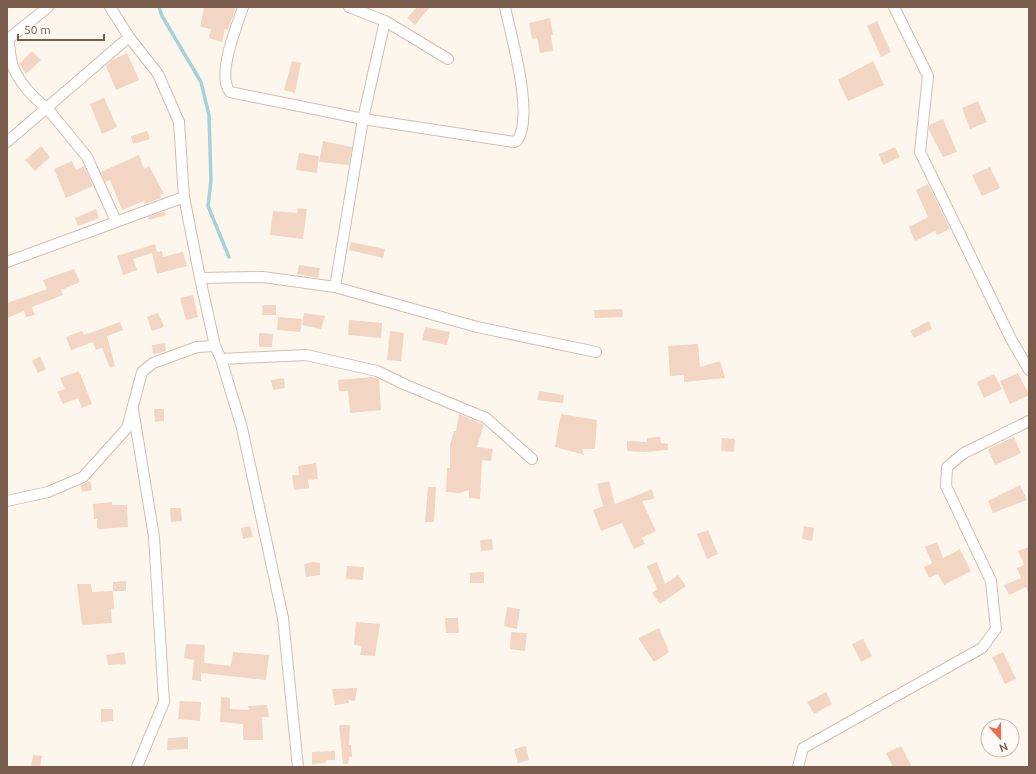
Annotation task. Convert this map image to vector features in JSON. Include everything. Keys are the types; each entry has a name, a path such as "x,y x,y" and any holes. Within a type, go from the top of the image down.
{"street":[{"path":"48,7 7,40 14,68 22,82 38,102 47,108 87,157 116,221"},
{"path":"110,7 129,36 158,74 179,122 184,197 200,278 215,346 221,359 242,428 283,618 298,767"},
{"path":"244,7 232,42 225,70 226,84 230,92 363,119 517,141 523,130 522,87 504,7"},
{"path":"349,7 385,21 448,59"},
{"path":"894,7 928,76 920,152 1011,340 1029,370"},
{"path":"335,287 363,119 385,21"},
{"path":"7,142 129,36"},
{"path":"7,262 184,197"},
{"path":"200,278 263,277 335,287 477,327 596,352"},
{"path":"7,500 48,492 83,477 127,428 142,372 147,367 153,363 197,347 215,346"},
{"path":"221,359 306,354 377,371 406,385 486,418 532,460"},
{"path":"133,410 154,537 164,702 137,767"},
{"path":"798,767 803,748 982,648 996,629 991,581 946,486 947,467 964,453 1029,421"}],"building":[{"path":"204,7 236,7 228,30 225,29 222,42 209,38 211,29 200,27"},
{"path":"417,7 430,7 415,25 407,18"},
{"path":"550,18 553,35 551,35 553,51 540,53 537,38 532,39 529,23"},
{"path":"877,21 891,52 881,57 867,26"},
{"path":"32,51 41,60 26,74 19,64"},
{"path":"127,53 139,80 116,90 106,66 112,60"},
{"path":"292,61 301,63 295,93 284,90"},
{"path":"873,61 884,85 848,101 838,80"},
{"path":"104,98 117,127 102,134 90,104"},
{"path":"978,101 987,122 970,129 962,108"},
{"path":"943,119 957,152 943,157 929,130 929,125"},
{"path":"147,131 150,139 133,144 131,136"},
{"path":"323,141 352,147 349,165 319,162"},
{"path":"41,146 50,157 35,171 25,160"},
{"path":"895,147 900,157 883,165 879,154"},
{"path":"299,153 319,156 317,173 296,170"},
{"path":"139,155 144,169 149,166 164,194 160,195 161,198 145,204 144,201 122,210 110,180 105,182 101,172"},
{"path":"72,161 76,170 84,166 93,186 66,198 54,169"},
{"path":"990,167 1000,188 982,196 972,175"},
{"path":"928,184 950,229 937,235 935,231 915,241 909,227 928,217 916,190"},
{"path":"298,208 307,209 303,239 270,235 273,211 297,213"},
{"path":"96,209 99,218 78,226 75,218"},
{"path":"165,211 166,215 149,220 148,217"},
{"path":"351,242 385,249 383,258 349,250"},
{"path":"155,244 157,252 162,251 163,257 183,252 187,266 157,274 152,253 133,259 137,270 123,275 117,256"},
{"path":"299,265 320,268 318,278 297,274"},
{"path":"74,269 80,282 61,290 63,295 32,307 35,315 26,317 24,311 7,318 7,303 47,289 43,280"},
{"path":"193,295 198,317 186,320 180,298"},
{"path":"263,305 276,305 276,315 262,315"},
{"path":"622,309 623,317 595,318 594,310"},
{"path":"158,313 164,327 152,331 147,317"},
{"path":"304,313 325,316 321,329 302,325"},
{"path":"278,317 302,319 300,332 277,330"},
{"path":"349,320 382,323 381,338 348,335"},
{"path":"929,321 932,329 914,338 910,331"},
{"path":"120,322 123,330 107,336 115,366 110,368 102,348 96,350 93,342 71,350 66,337 82,331 84,335"},
{"path":"425,327 450,332 447,345 422,340"},
{"path":"390,331 404,333 401,361 387,360"},
{"path":"259,333 273,334 272,347 259,347"},
{"path":"165,343 166,351 153,354 152,345"},
{"path":"698,344 700,367 720,361 725,378 684,382 684,375 670,376 668,346"},
{"path":"40,356 46,369 38,373 32,361"},
{"path":"79,371 92,404 82,408 78,398 63,404 57,392 65,389 60,378"},
{"path":"1018,373 1029,395 1010,404 1000,381"},
{"path":"994,374 1002,389 984,398 977,382"},
{"path":"372,377 379,379 381,410 350,413 348,391 339,391 338,380"},
{"path":"284,378 285,388 273,390 271,380"},
{"path":"539,391 564,395 563,403 537,400"},
{"path":"154,409 164,409 164,421 155,422"},
{"path":"459,414 484,425 477,447 493,449 491,461 482,460 480,499 469,498 469,490 459,493 446,492 447,468 450,468 450,445 454,431 456,431"},
{"path":"561,414 597,420 595,449 582,449 584,455 555,447"},
{"path":"660,437 661,443 668,444 668,450 645,452 627,451 627,441 647,442 647,438"},
{"path":"1014,437 1021,453 995,465 988,449"},
{"path":"722,438 735,439 734,452 721,451"},
{"path":"316,463 318,479 308,480 309,488 294,490 292,475 299,475 298,466"},
{"path":"90,481 92,490 82,492 81,485"},
{"path":"609,481 615,504 652,489 654,499 642,501 656,531 642,538 645,544 634,549 622,523 601,531 593,510 603,506 597,484"},
{"path":"1020,485 1027,500 993,513 988,501"},
{"path":"428,487 436,487 434,522 425,522"},
{"path":"112,502 112,505 127,505 128,527 97,528 97,519 94,519 93,504"},
{"path":"170,508 181,508 182,521 171,522"},
{"path":"250,526 253,537 243,539 241,528"},
{"path":"804,526 814,528 812,541 802,539"},
{"path":"708,530 718,554 707,559 697,534"},
{"path":"492,539 493,550 481,551 480,540"},
{"path":"937,542 943,558 960,549 971,571 944,585 938,574 929,578 924,567 932,563 925,547"},
{"path":"1029,547 1029,595 1026,587 1009,595 1004,585 1021,578 1017,568 1024,565 1018,551"},
{"path":"312,562 320,563 320,575 306,577 304,564"},
{"path":"657,562 665,584 678,575 686,586 660,604 652,593 657,589 647,566"},
{"path":"347,566 364,567 363,580 346,579"},
{"path":"484,572 484,583 470,583 470,573"},
{"path":"126,581 126,591 113,591 113,582"},
{"path":"77,584 91,584 92,592 113,591 114,608 111,609 112,623 82,625"},
{"path":"507,607 520,609 517,629 504,626"},
{"path":"445,618 458,618 459,633 446,633"},
{"path":"356,622 380,624 375,656 360,655 362,646 354,645"},
{"path":"659,628 669,652 654,662 638,638"},
{"path":"511,632 527,633 525,651 510,649"},
{"path":"863,639 872,656 861,662 852,644"},
{"path":"186,644 205,645 204,663 231,666 233,652 269,655 266,680 201,673 201,681 192,680 194,660 184,658"},
{"path":"124,652 126,664 108,665 106,655"},
{"path":"1003,652 1016,679 1005,684 992,657"},
{"path":"357,688 355,701 348,700 349,703 335,705 332,689"},
{"path":"826,692 832,704 814,714 807,702"},
{"path":"221,697 230,698 230,709 249,710 248,706 267,705 269,717 262,717 263,740 243,740 243,724 220,722"},
{"path":"180,701 201,702 200,721 178,719"},
{"path":"101,709 113,709 113,721 101,722"},
{"path":"339,725 350,725 349,745 351,745 352,757 349,757 348,764 343,764"},
{"path":"188,737 188,749 167,750 168,738"},
{"path":"526,746 529,760 518,763 514,749"},
{"path":"901,746 912,767 893,767 886,753"},
{"path":"335,751 335,760 326,760 326,763 312,764 312,752"},
{"path":"33,755 42,756 40,767 31,767"}],"waterway":[{"path":"159,7 162,16 201,82 209,115 211,181 208,206 229,257"}]}
